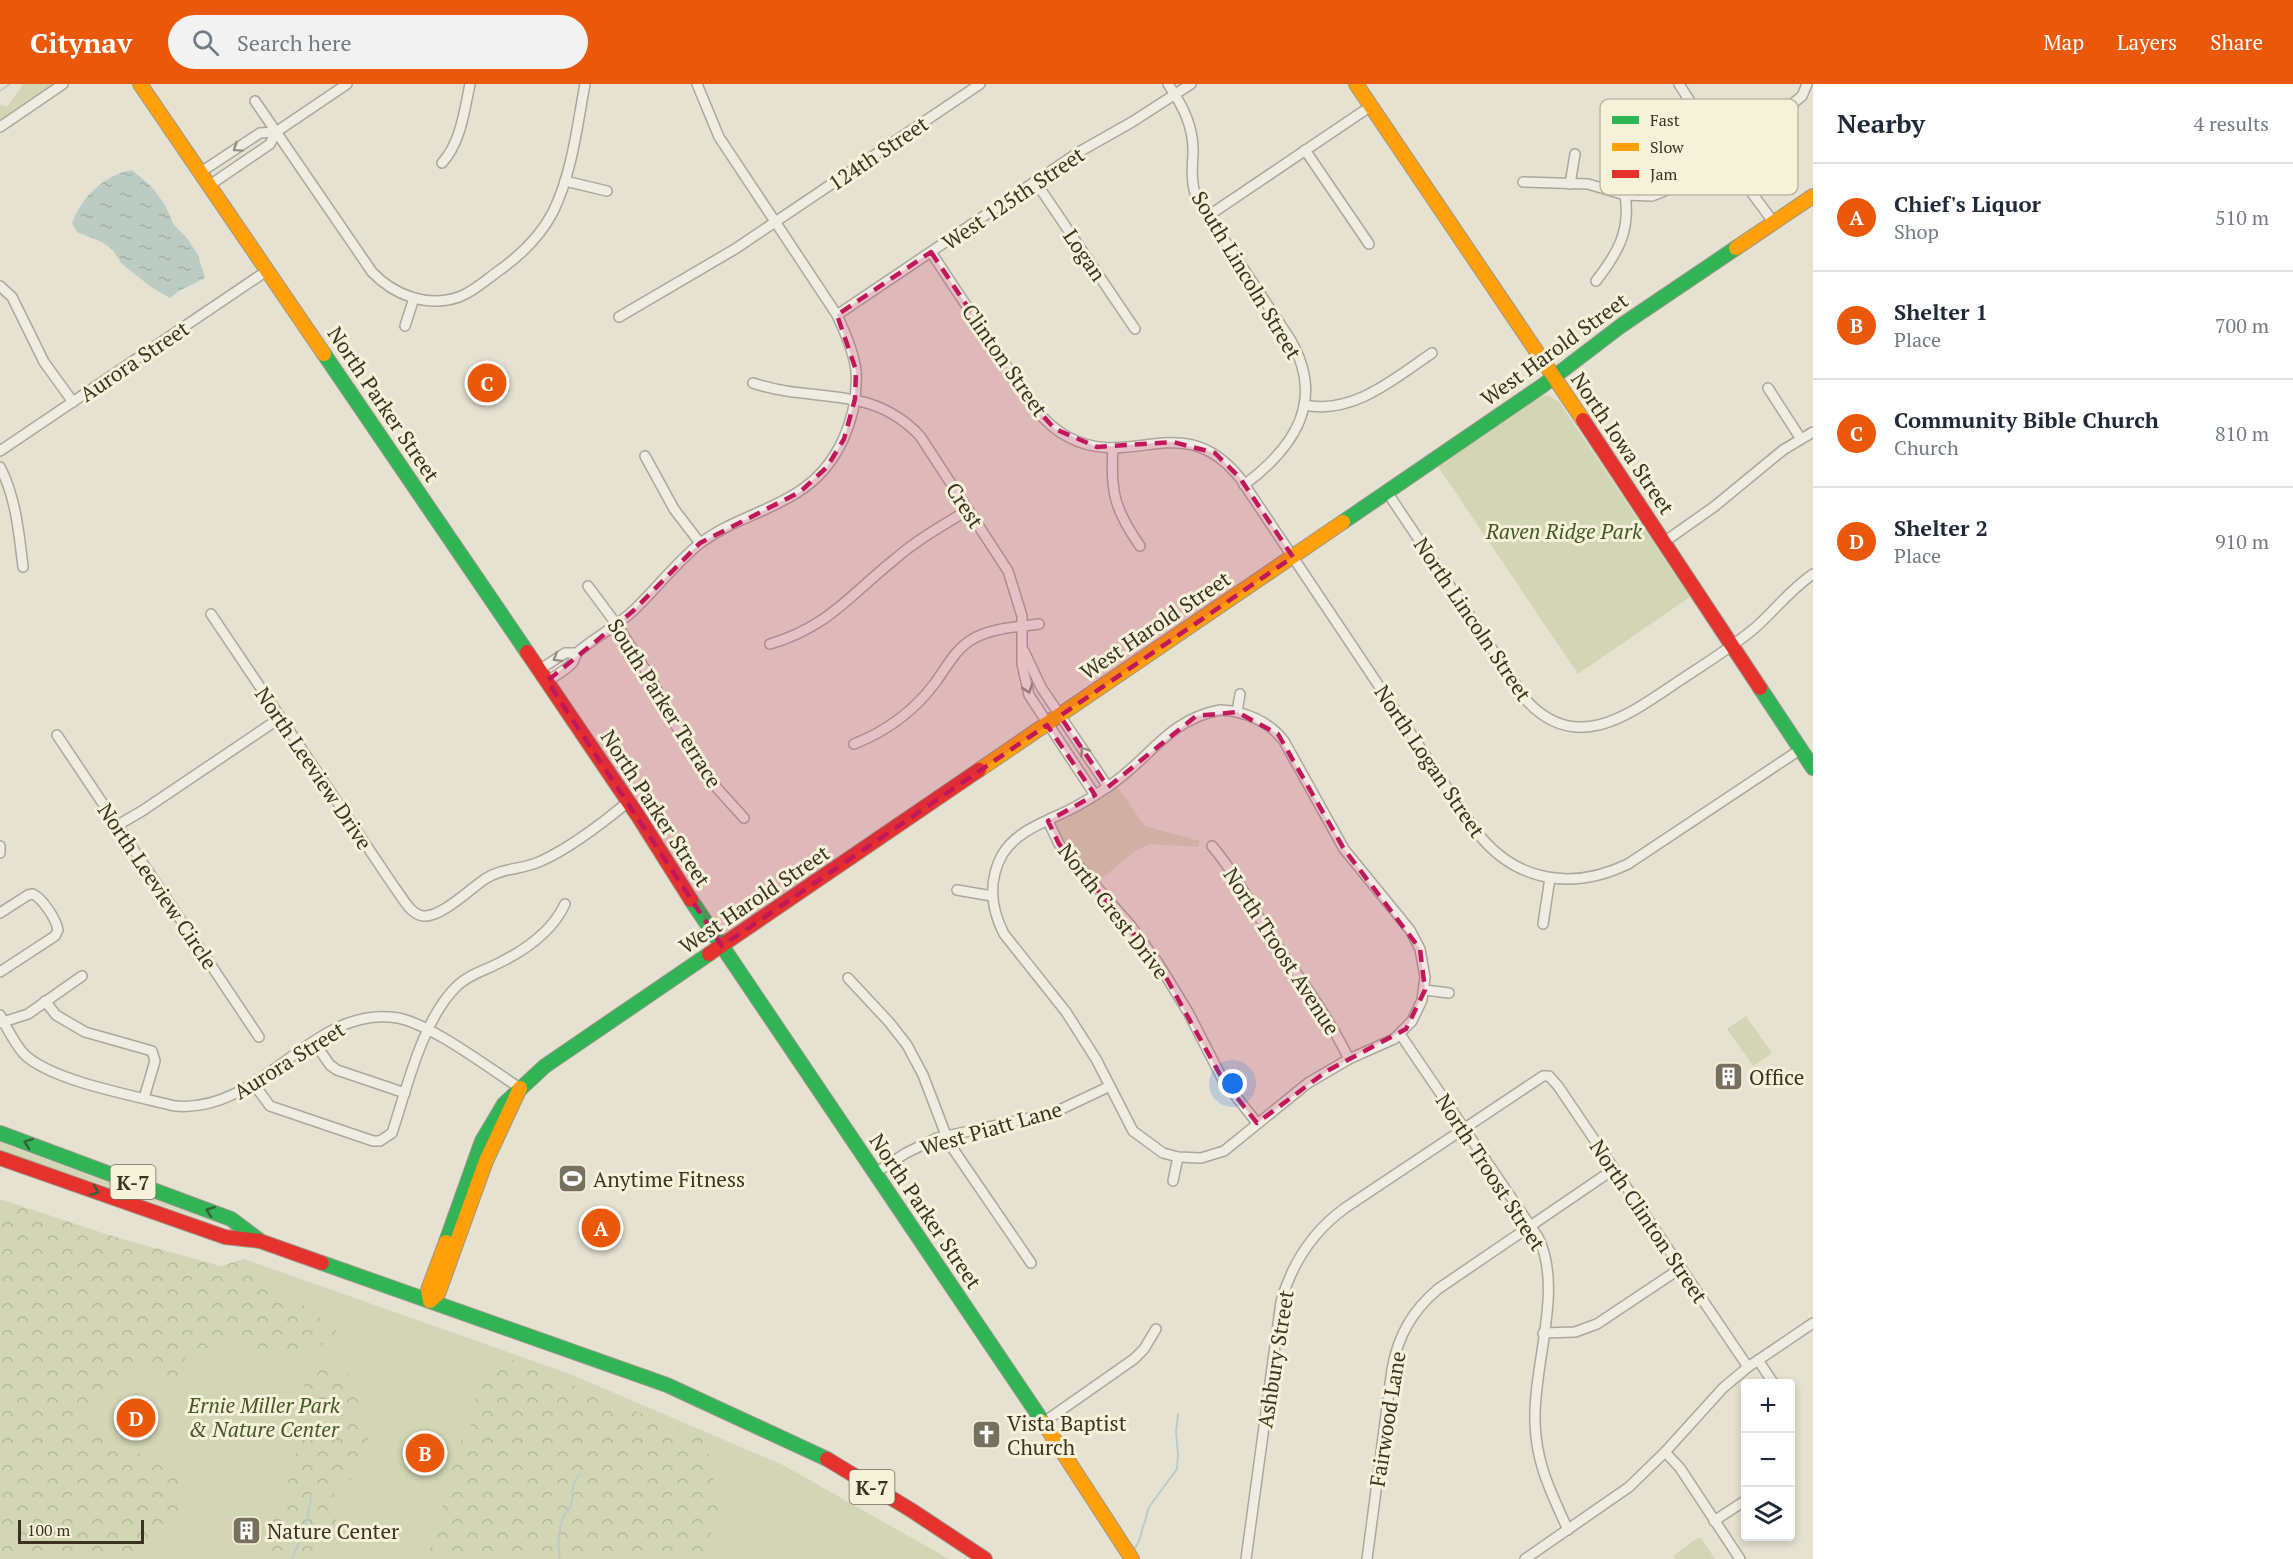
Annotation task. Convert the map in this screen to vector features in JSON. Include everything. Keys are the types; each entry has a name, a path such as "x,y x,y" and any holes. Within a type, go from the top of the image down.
{"main road":[{"name":"North Iowa Street","path":"1356,84 1555,377 1813,768"},
{"name":"North Parker Street","path":"143,85 543,675 668,866 1044,1422 1132,1559"},
{"name":"West Harold Street","path":"430,1301 428,1290 482,1141 504,1104 554,1060 1293,557 1555,377 1622,325 1813,196"},
{"name":"K-7","path":"0,1133 231,1219 260,1241"},
{"name":"K-7","path":"0,1158 225,1238 260,1241 667,1385 822,1456 911,1510 985,1559"}],"street":[{"path":"0,127 63,84"},
{"path":"210,185 270,144 276,132 347,84"},
{"path":"442,163 450,154 460,133 470,84"},
{"path":"255,101 372,272 384,284 404,295 441,300 460,296 509,263 537,237 552,213 565,181 585,84"},
{"path":"543,675 572,663 577,653 617,625 700,543 734,523 789,498 809,485 832,459 849,425 855,399 856,370 845,331 837,315 719,137 697,84"},
{"name":"124th Street","path":"619,317 704,268 776,222 980,84"},
{"name":"South Lincoln Street","path":"1168,84 1182,105 1191,129 1193,188 1208,216 1298,353 1304,375 1304,405 1297,430 1272,464 1244,485"},
{"name":"West 125th Street","path":"837,315 1035,181 1191,84"},
{"path":"1679,84 1689,99"},
{"path":"1798,99 1807,84"},
{"path":"1208,216 1371,106"},
{"path":"201,172 260,133 276,132"},
{"path":"1305,150 1369,244"},
{"path":"1570,184 1575,154"},
{"path":"565,181 607,191"},
{"name":"Logan","path":"1035,181 1135,329"},
{"path":"1523,182 1588,184 1600,188"},
{"path":"1596,281 1612,260 1622,237 1628,213 1625,195 1655,195"},
{"path":"1753,195 1774,223"},
{"name":"Clinton Street","path":"931,252 1043,417 1067,437 1084,445 1113,448 1173,442 1191,444 1215,453 1227,463 1244,485 1293,557"},
{"name":"Aurora Street","path":"0,452 268,270"},
{"path":"0,286 12,297 45,362 73,402"},
{"path":"405,326 414,297"},
{"path":"1304,405 1328,407 1358,400 1432,353"},
{"name":"Crest","path":"753,383 773,390 855,399 883,408 907,422 920,436 1008,571 1022,616 1022,664 1027,687 1036,708 1047,725"},
{"path":"1768,388 1801,439"},
{"path":"1664,542 1715,506 1783,450 1813,432"},
{"path":"1113,448 1113,494 1116,507 1140,546"},
{"path":"645,456 674,509 700,543"},
{"path":"0,467 8,483 13,503 23,567"},
{"name":"North Lincoln Street","path":"1387,492 1522,694 1537,710 1556,721 1573,726 1587,727 1619,720 1732,645 1760,623 1792,590 1813,574"},
{"path":"770,644 806,630 837,611 896,557 968,510"},
{"name":"North Logan Street","path":"1293,557 1483,839 1496,853 1515,866 1532,873 1550,878 1587,879 1610,873 1629,864 1801,749"},
{"name":"South Parker Terrace","path":"588,586 617,625 650,677 687,746 744,818"},
{"name":"North Leeview Drive","path":"211,614 412,912 422,916 432,916 494,873 540,862 628,802"},
{"path":"854,744 876,735 906,714 921,700 955,655 972,639 985,634 1039,624"},
{"name":"Crest","path":"1023,648 1041,687 1060,716"},
{"path":"543,675 565,653 577,653"},
{"path":"1237,712 1240,694"},
{"path":"1220,710 1237,712 1251,716 1270,727 1284,741 1344,849 1416,939 1423,958 1425,990 1418,1011 1400,1034 1384,1045 1349,1059 1308,1083 1257,1123 1236,1143 1216,1154 1193,1159 1163,1153 1137,1136 1108,1086 1096,1059 1066,1012 1004,934 998,922 992,885 1008,847 1024,832 1108,787 1129,772 1186,720 1220,710"},
{"path":"1060,716 1108,787"},
{"path":"118,825 280,718"},
{"path":"1047,725 1095,795"},
{"name":"North Leeview Circle","path":"57,735 259,1037"},
{"name":"North Crest Drive","path":"1048,821 1059,843 1131,926 1158,963 1188,1012 1223,1080 1257,1123"},
{"path":"0,846 0,852"},
{"name":"North Troost Avenue","path":"1212,846 1231,870 1269,932 1328,1019 1349,1059"},
{"path":"1544,924 1550,878"},
{"path":"957,890 992,896"},
{"path":"0,914 29,894 36,895 56,924 58,933 0,972"},
{"path":"253,1083 270,1106 374,1141 386,1138 392,1133 427,1030 438,1009 459,984 508,958 536,939 549,928 565,904"},
{"path":"1,1020 27,1014 82,976"},
{"path":"848,978 895,1029 913,1055 946,1136 1031,1263"},
{"path":"1425,990 1449,993"},
{"path":"45,1001 57,1015 85,1032 152,1051 154,1061 144,1098"},
{"name":"Aurora Street","path":"1,1020 24,1054 39,1065 71,1079 175,1106 190,1107 226,1100 337,1027 360,1019 379,1017 399,1018 427,1030 520,1088"},
{"name":"North Troost Street","path":"1400,1034 1544,1248 1549,1275 1534,1419 1536,1446 1542,1473 1568,1530"},
{"path":"314,1042 330,1065 338,1070 405,1094"},
{"name":"Ashbury Street","path":"1246,1559 1281,1302 1295,1264 1307,1245 1334,1216 1536,1079 1549,1076"},
{"name":"North Clinton Street","path":"1549,1076 1748,1367"},
{"name":"West Piatt Lane","path":"875,1173 924,1143 946,1136 1053,1113 1108,1086"},
{"path":"1173,1181 1178,1157"},
{"name":"Fairwood Lane","path":"1367,1559 1392,1369 1403,1331 1415,1312 1438,1289 1614,1169"},
{"path":"1544,1333 1575,1332 1597,1324 1681,1268"},
{"path":"1525,1559 1629,1486 1665,1452 1705,1406 1748,1367 1813,1323"},
{"path":"1044,1422 1134,1359 1144,1349 1156,1329"},
{"path":"1758,1360 1771,1379"},
{"path":"1665,1452 1680,1468 1740,1559"},
{"path":"1714,1521 1741,1503"}],"highlighted area":[{"path":"931,252 1034,406 1055,429 1097,447 1173,442 1215,453 1240,478 1293,557 1060,716 1108,787 1196,716 1237,712 1278,734 1344,849 1420,949 1425,990 1406,1029 1327,1071 1257,1123 1223,1080 1158,963 1059,844 1048,821 1095,795 1047,725 722,946 547,681 633,611 700,543 800,492 827,467 844,439 855,399 856,370 837,315"}],"green space":[{"path":"23,84 55,84 0,121 0,104 7,107"},
{"name":"Raven Ridge Park","path":"1541,396 1549,396 1560,403 1690,597 1578,674 1437,465"},
{"path":"1117,787 1145,826 1200,841 1198,847 1149,844 1134,852 1097,882 1063,843 1055,823 1091,805"},
{"path":"1746,1016 1772,1053 1753,1066 1727,1029"},
{"path":"0,1142 224,1226 0,1150"},
{"path":"0,1199 115,1237 221,1266 244,1259 347,1339 258,1358 248,1343 219,1343 185,1358 188,1367 181,1384 167,1388 145,1366 93,1403 85,1419 110,1442 181,1469 177,1515 158,1533 151,1546 155,1553 179,1559 0,1559"},
{"name":"Ernie Miller Park & Nature Center","path":"244,1259 570,1374 783,1465 949,1559 0,1559 0,1427"},
{"path":"500,1355 706,1440 719,1509 703,1559 427,1559 441,1514 458,1443 469,1432 478,1385"},
{"path":"313,1364 345,1368 357,1389 371,1451 354,1478 334,1487 337,1522 327,1559 254,1559 260,1556 294,1465 305,1378"},
{"path":"1697,1538 1701,1538 1715,1559 1676,1559 1673,1556"}],"water":[{"path":"132,170 152,187 165,205 174,225 187,238 198,255 205,278 170,298 151,287 121,263 113,250 102,242 77,232 72,223 81,205 95,189 112,176"}],"waterway":[{"path":"0,91 10,84"},
{"path":"1134,1550 1149,1507 1177,1469 1178,1414"},
{"path":"560,1559 561,1525 572,1503 572,1489 579,1475"},
{"path":"292,1559 309,1512 311,1495"}],"traffic: fast":[{"path":"1343,522 1542,386 1622,325 1736,248"},
{"path":"324,354 527,652"},
{"path":"1760,688 1813,768"},
{"path":"691,900 1043,1422"},
{"path":"446,1242 482,1141 504,1104 545,1066 709,954"},
{"path":"0,1133 231,1219 259,1240"},
{"path":"322,1263 667,1385 827,1459"}],"traffic: slow":[{"path":"140,84 324,354"},
{"path":"1356,84 1583,420"},
{"path":"1736,248 1813,196"},
{"path":"979,770 1343,522"},
{"path":"446,1242 428,1290 430,1301 438,1294 486,1161 520,1088"},
{"path":"1043,1422 1132,1559"}],"traffic: jam":[{"path":"1583,420 1760,688"},
{"path":"527,652 638,816 691,900"},
{"path":"709,954 979,770"},
{"path":"0,1158 225,1237 260,1241 322,1263"},
{"path":"827,1459 911,1510 985,1559"}],"place":[{"name":"Community Bible Church","path":"487,383"},
{"name":"Office","path":"1728,1077"},
{"name":"Anytime Fitness","path":"572,1179"},
{"name":"Chief's Liquor","path":"601,1228"},
{"name":"Shelter 2","path":"136,1418"},
{"name":"Vista Baptist Church","path":"986,1435"},
{"name":"Shelter 1","path":"425,1453"},
{"name":"Nature Center","path":"246,1531"}]}
